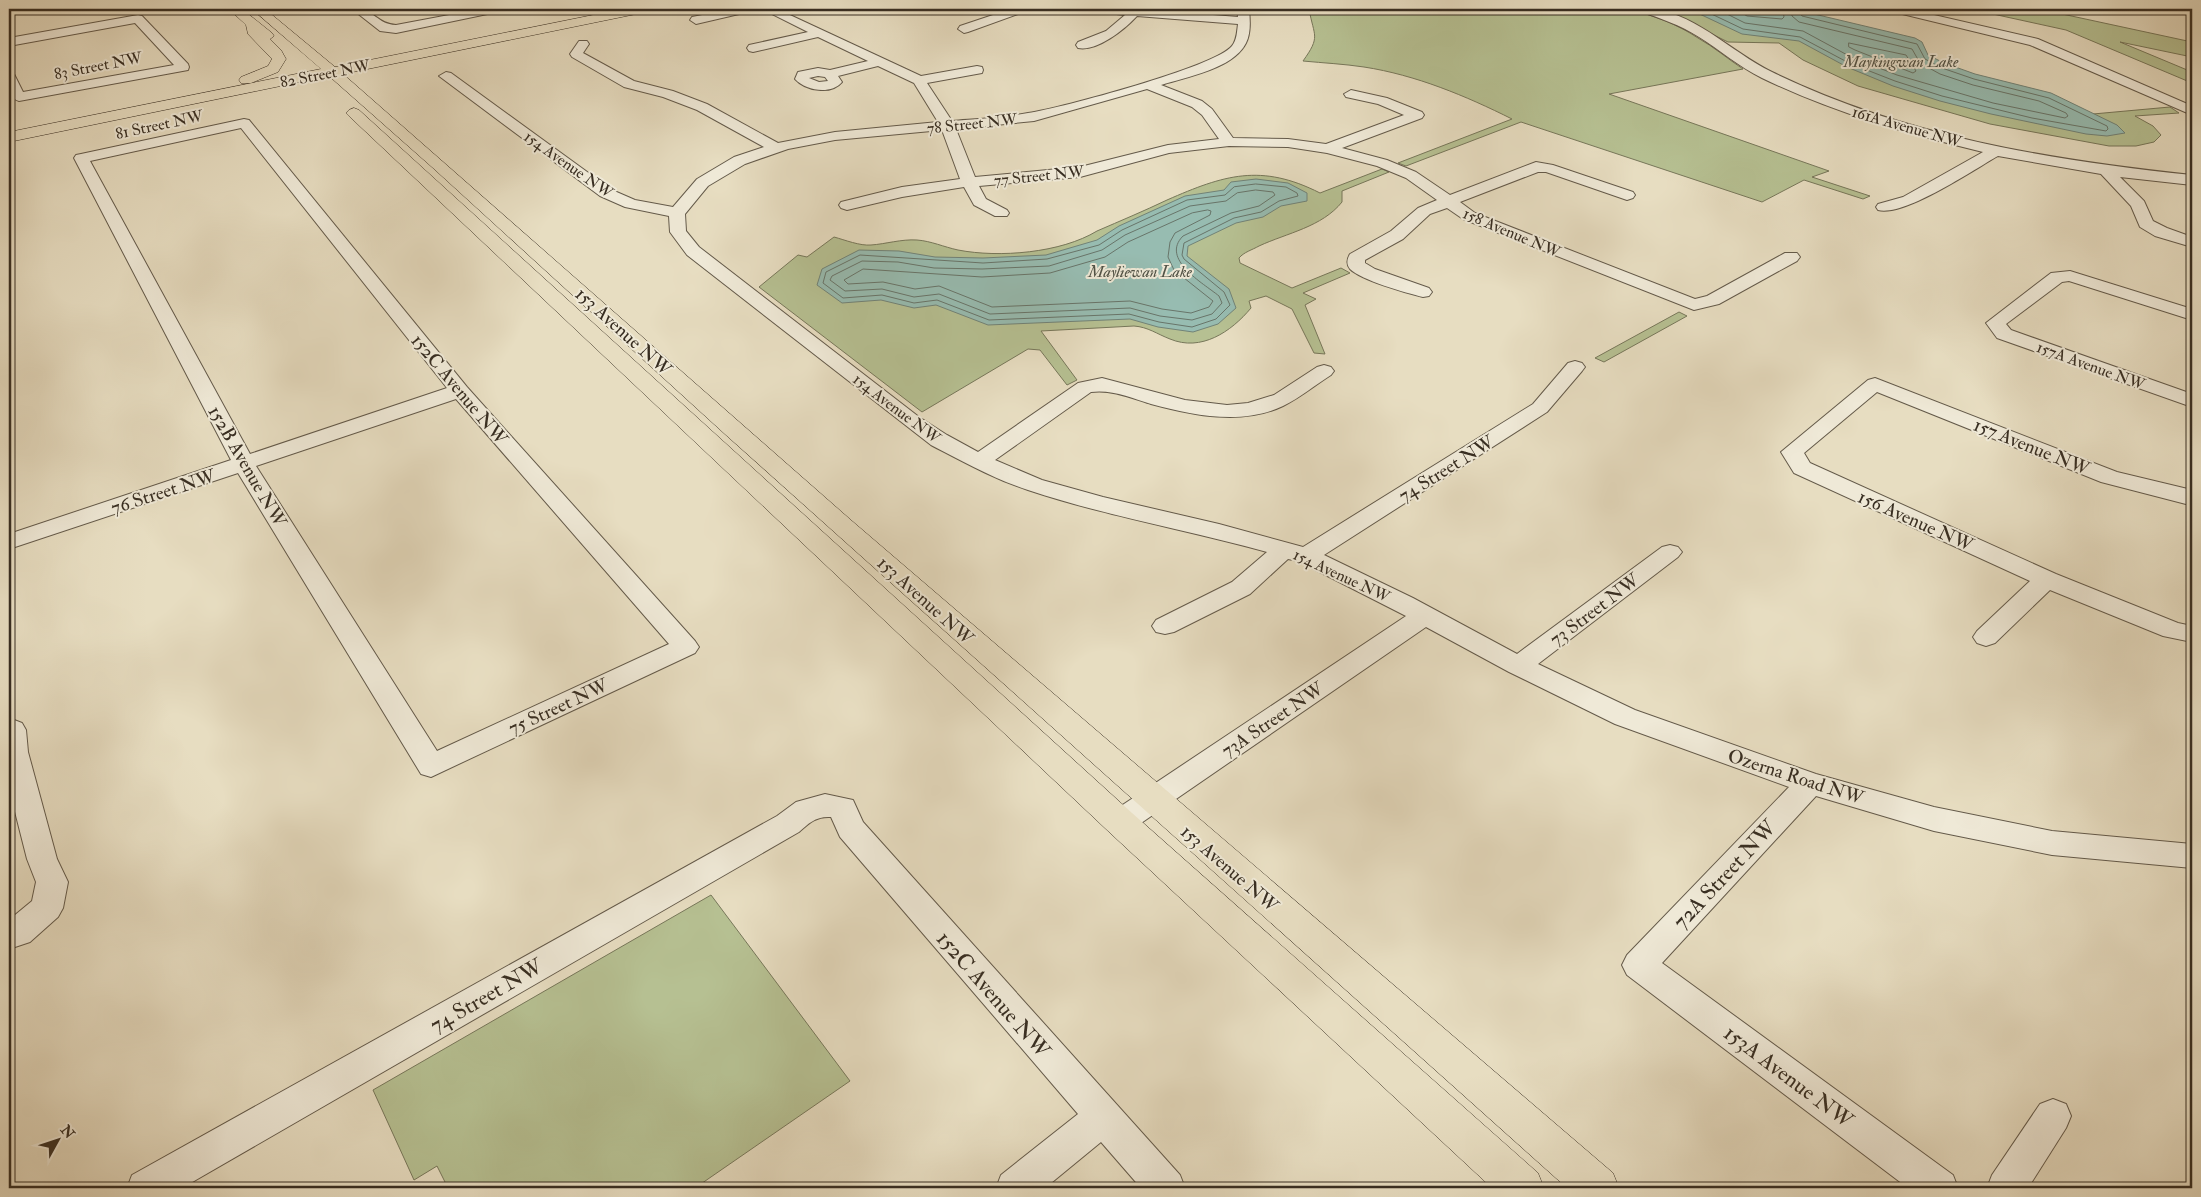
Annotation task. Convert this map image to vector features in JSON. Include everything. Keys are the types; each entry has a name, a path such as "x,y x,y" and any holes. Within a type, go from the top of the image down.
{"main road":[{"name":"153 Avenue NW","path":"235,9 304,68 1120,822 1523,1188"},
{"name":"153 Avenue NW","path":"258,9 301,44 330,64 638,345 1152,800 1598,1188"},
{"name":"82 Street NW","path":"9,130 226,86 304,68 611,9"},
{"name":"82 Street NW","path":"330,64 408,56 641,9"},
{"path":"226,86 273,69 279,59 276,53 253,30 251,22"},
{"path":"348,54 388,51 535,24"},
{"path":"402,130 392,111 362,84 362,78 368,72 408,56"},
{"name":"82 Street NW","path":"9,137 76,123 304,68"},
{"path":"76,123 119,117 250,91 292,87 329,93"}],"street":[{"path":"358,9 384,28 396,29 497,9"},
{"path":"696,20 748,9"},
{"path":"768,9 919,80 948,126 969,182 980,202 1002,212"},
{"path":"964,29 1022,9"},
{"path":"1098,9 1132,13 1244,15"},
{"name":"161A Avenue NW","path":"1643,9 1680,22 1711,39 1757,70 1824,100 1900,125 1997,150 2106,171 2192,180"},
{"path":"1894,9 2014,36 2062,54 2192,111"},
{"path":"1082,45 1102,39 1119,30 1132,13"},
{"name":"78 Street NW","path":"677,213 683,201 696,186 710,176 750,156 776,148 839,136 1027,118 1148,85 1201,68 1226,57 1240,46 1245,33 1244,15"},
{"name":"83 Street NW","path":"9,42 138,19 183,67 20,97 9,77"},
{"path":"753,48 820,33"},
{"path":"583,44 576,54 629,84 668,94 702,107 776,148"},
{"path":"2034,56 2062,54"},
{"path":"830,74 882,61"},
{"path":"919,80 977,70"},
{"name":"154 Avenue NW","path":"446,76 606,193 632,204 677,213 678,232 693,251 939,440 979,461 1034,485 1098,503 1211,529 1296,552 1404,604 1424,616"},
{"path":"629,84 654,77"},
{"path":"1148,85 1202,108 1229,142"},
{"path":"1327,149 1417,115 1382,101 1351,94"},
{"path":"684,112 702,107"},
{"name":"81 Street NW","path":"81,158 244,123"},
{"name":"152C Avenue NW","path":"244,123 460,391 686,647"},
{"name":"158 Avenue NW","path":"1229,142 1288,143 1327,149 1382,163 1411,176 1469,216 1694,305 1713,300 1791,257"},
{"name":"77 Street NW","path":"847,205 902,192 969,182 1080,172 1168,149 1229,142"},
{"path":"1884,207 1909,200 1997,150"},
{"name":"152B Avenue NW","path":"81,158 244,464 431,766"},
{"path":"1422,292 1369,273 1356,265 1356,258 1398,235 1424,211 1536,167 1548,168 1626,195"},
{"path":"2106,171 2138,204 2146,224 2161,232 2192,242"},
{"name":"157A Avenue NW","path":"2192,315 2070,276 2057,277 1995,323 2004,334 2192,401"},
{"name":"74 Street NW","path":"1164,626 1241,588 1296,552 1540,408 1575,367"},
{"path":"979,461 1085,387 1102,384 1206,410 1245,410 1270,405 1324,371"},
{"name":"156 Avenue NW","path":"1875,384 1792,452 1802,468 2047,579 2172,630 2192,634"},
{"name":"157 Avenue NW","path":"1875,384 2109,477 2192,497"},
{"name":"76 Street NW","path":"9,542 460,391"},
{"name":"73 Street NW","path":"1518,666 1670,552"},
{"path":"1986,637 2047,579"},
{"name":"73A Street NW","path":"1120,822 1424,616"},
{"name":"Ozerna Road NW","path":"1424,616 1518,666 1625,717 1810,783 1934,819 2052,843 2192,856"},
{"name":"75 Street NW","path":"431,766 686,647"},
{"path":"9,728 12,730 14,752 42,859 52,882 47,908 18,932 9,936"},
{"name":"72A Street NW","path":"1639,965 1810,783"},
{"name":"152C Avenue NW","path":"825,804 842,808 851,828 1102,1118 1166,1188"},
{"name":"74 Street NW","path":"146,1188 788,824 805,809 825,804"},
{"name":"153A Avenue NW","path":"1639,965 1939,1188"},
{"path":"2006,1188 2053,1116"},
{"path":"1015,1188 1102,1118"}],"green space":[{"path":"1309,9 1630,9 1648,15 1690,33 1743,69 1609,94 1829,171 1812,177 1870,196 1863,199 1804,180 1762,202 1521,122 1406,166 1398,163 1512,119 1440,87 1403,75 1364,67 1303,61 1309,53 1315,36"},
{"path":"1689,9 1745,28 1796,38 2076,125 2093,114 2170,107 2179,113 2135,116 2153,126 2161,135 2154,142 2136,146 2109,146 1990,124 1858,86 1803,60 1779,43 1728,42 1663,10 1683,11"},
{"path":"1970,9 2039,9 2192,42 2192,57 2120,42 2192,72 2192,83 2066,30"},
{"path":"1382,169 1389,172 1342,191 1342,202 1325,218 1259,246 1239,258 1240,263 1292,288 1341,268 1350,273 1303,293 1316,299 1305,305 1325,354 1314,353 1292,309 1266,296 1249,301 1251,308 1225,332 1204,341 1193,343 1170,339 1148,329 1134,326 1041,331 1077,380 1067,385 1040,350 1028,349 922,412 759,287 798,255 807,257 834,237 867,245 917,240 974,252 1029,252 1066,244 1188,191 1225,179 1261,175 1299,184 1320,193"},
{"path":"1679,312 1687,316 1604,362 1595,358"},
{"path":"711,895 850,1081 695,1188 448,1188 437,1166 414,1180 373,1090"}],"water":[{"name":"Maykingwan Lake","path":"1689,9 1793,9 1915,38 1922,42 1928,55 1944,63 1975,74 2051,93 2117,125 2125,133 2107,136 2086,134 1940,101 1893,86 1847,67 1799,41 1742,34"},
{"name":"Mayliewan Lake","path":"1256,179 1288,183 1307,193 1307,201 1281,206 1263,217 1236,223 1188,246 1187,256 1229,289 1236,308 1218,324 1193,332 1158,327 1130,319 988,325 936,305 914,308 881,300 842,303 817,285 822,269 859,250 899,251 935,257 983,258 1046,255 1097,240 1119,226 1185,196 1224,190 1231,182"}]}
